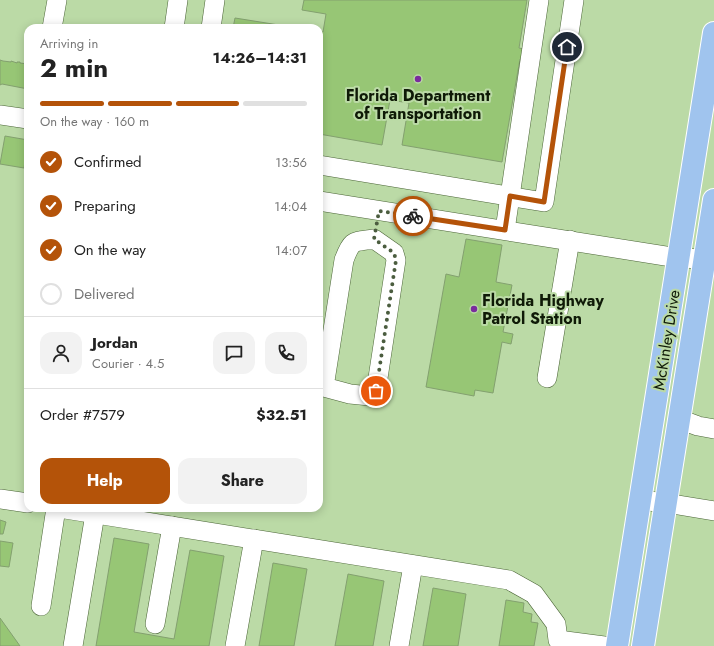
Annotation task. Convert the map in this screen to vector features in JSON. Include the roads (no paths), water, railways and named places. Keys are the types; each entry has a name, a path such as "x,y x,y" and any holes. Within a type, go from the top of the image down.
{"main road":[{"name":"McKinley Drive","path":"617,646 714,33"},
{"name":"McKinley Drive","path":"643,646 714,200"}],"lane":[{"path":"53,24 57,0"},
{"path":"175,24 178,0"},
{"path":"212,24 215,0"},
{"path":"505,230 539,0"},
{"path":"323,166 544,202 574,0"},
{"path":"0,115 24,118"},
{"path":"323,202 678,258 705,259"},
{"path":"374,239 379,211"},
{"path":"374,239 394,253 396,260 376,391 370,396 350,394 324,387 344,260 349,246 356,242 374,239"},
{"path":"548,378 570,240"},
{"path":"679,418 698,426 714,429"},
{"path":"0,499 24,502"},
{"path":"640,500 714,511"},
{"path":"41,606 55,512"},
{"path":"83,512 509,580 534,594 556,624 557,643 604,646"},
{"path":"73,646 95,514"},
{"path":"155,624 172,526"},
{"path":"235,646 254,539"},
{"path":"399,646 413,565"}],"place":[{"name":"Florida Department of Transportation","path":"418,79"},
{"name":"Florida Highway Patrol Station","path":"474,309"}]}
